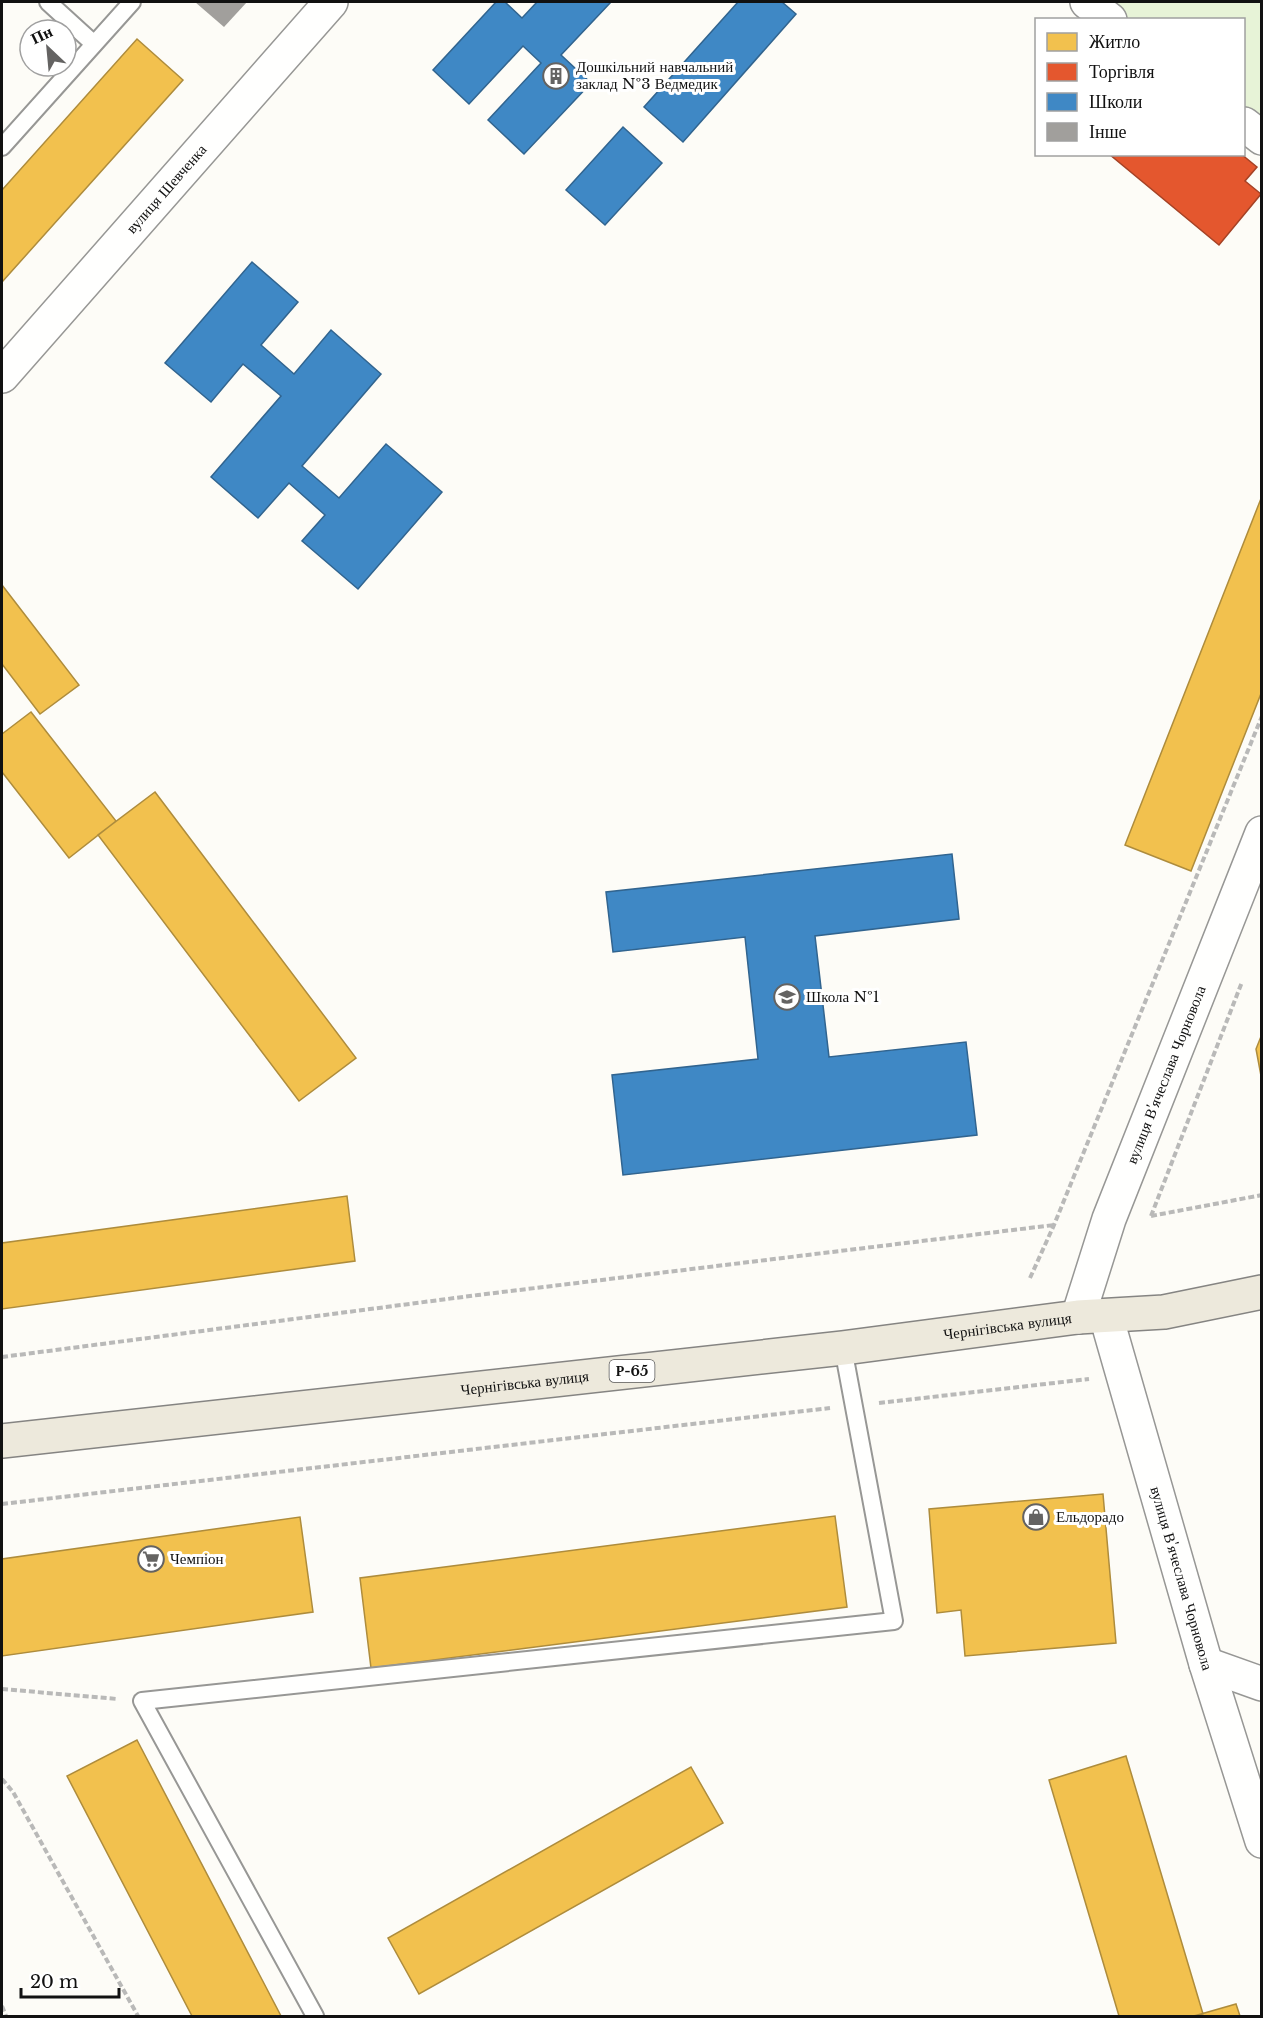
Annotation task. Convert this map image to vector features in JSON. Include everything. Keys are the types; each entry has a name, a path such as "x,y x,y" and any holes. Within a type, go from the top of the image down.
{"main road":[{"name":"Чернігівська вулиця","path":"2,1441 843,1348 1092,1316 1164,1312 1262,1292"}],"street":[{"name":"вулиця Шевченка","path":"2,376 331,2"},
{"path":"1087,2 1107,18"},
{"path":"1245,125 1262,138"},
{"name":"вулиця В'ячеслава Чорновола","path":"1262,833 1109,1219 1092,1316 1123,1375 1206,1664 1262,1841"},
{"path":"1206,1664 1262,1684"}],"lane":[{"path":"48,2 94,44"},
{"path":"2,147 132,2"},
{"path":"315,2016 142,1701 894,1621 843,1348"}],"path":[{"path":"1030,1278 1054,1225 1262,716"},
{"path":"1245,974 1151,1216 1262,1195"},
{"path":"2,1357 501,1292 1054,1225"},
{"path":"2,1504 1123,1375"},
{"path":"2,1689 142,1701"},
{"path":"2,1779 13,1792 138,2016"},
{"path":"2,2006 6,2016"}],"green space":[{"path":"1087,2 1261,2 1261,138 1245,125 1245,18 1109,18"}],"building: Житло":[{"path":"137,39 183,80 2,282 2,190"},
{"path":"1262,496 1262,691 1191,871 1125,845"},
{"path":"2,585 79,685 40,714 2,664"},
{"path":"31,712 116,821 69,858 2,772 2,734"},
{"path":"155,792 356,1058 299,1101 98,835"},
{"path":"1262,1034 1262,1081 1256,1049"},
{"path":"347,1196 355,1261 2,1309 2,1243"},
{"path":"1103,1494 1116,1643 965,1656 961,1610 937,1613 929,1509"},
{"path":"835,1516 847,1607 371,1668 360,1578"},
{"path":"300,1517 313,1612 2,1656 2,1559"},
{"path":"137,1740 281,2016 192,2016 67,1776"},
{"path":"1126,1756 1203,2014 1119,2016 1049,1780"},
{"path":"691,1767 723,1823 419,1994 388,1938"},
{"path":"1236,2004 1240,2016 1194,2016"}],"building: Торгівля":[{"path":"1111,156 1243,156 1257,167 1245,181 1261,194 1219,245"}],"building: Школи":[{"name":"Дошкільний навчальний заклад №3 Ведмедик","path":"496,2 505,2 522,18 537,2 611,2 561,55 591,83 524,154 488,120 541,63 523,46 469,104 433,70"},
{"path":"738,2 782,2 796,14 683,142 644,107"},
{"path":"623,127 662,163 605,225 566,190"},
{"path":"252,262 298,302 261,345 294,374 331,330 381,374 302,466 339,498 386,444 442,492 358,589 302,541 325,515 289,483 258,518 211,477 281,396 243,364 211,402 165,363"},
{"name":"Школа №1","path":"952,854 959,919 815,936 829,1057 966,1042 977,1135 623,1175 612,1075 758,1059 745,937 613,952 606,892"}],"building: Інше":[{"path":"195,2 247,2 224,27"}],"place":[{"name":"Дошкільний навчальний заклад №3 Ведмедик","path":"556,76"},
{"name":"Школа №1","path":"787,997"},
{"name":"Ельдорадо","path":"1036,1517"},
{"name":"Чемпіон","path":"151,1559"}]}
